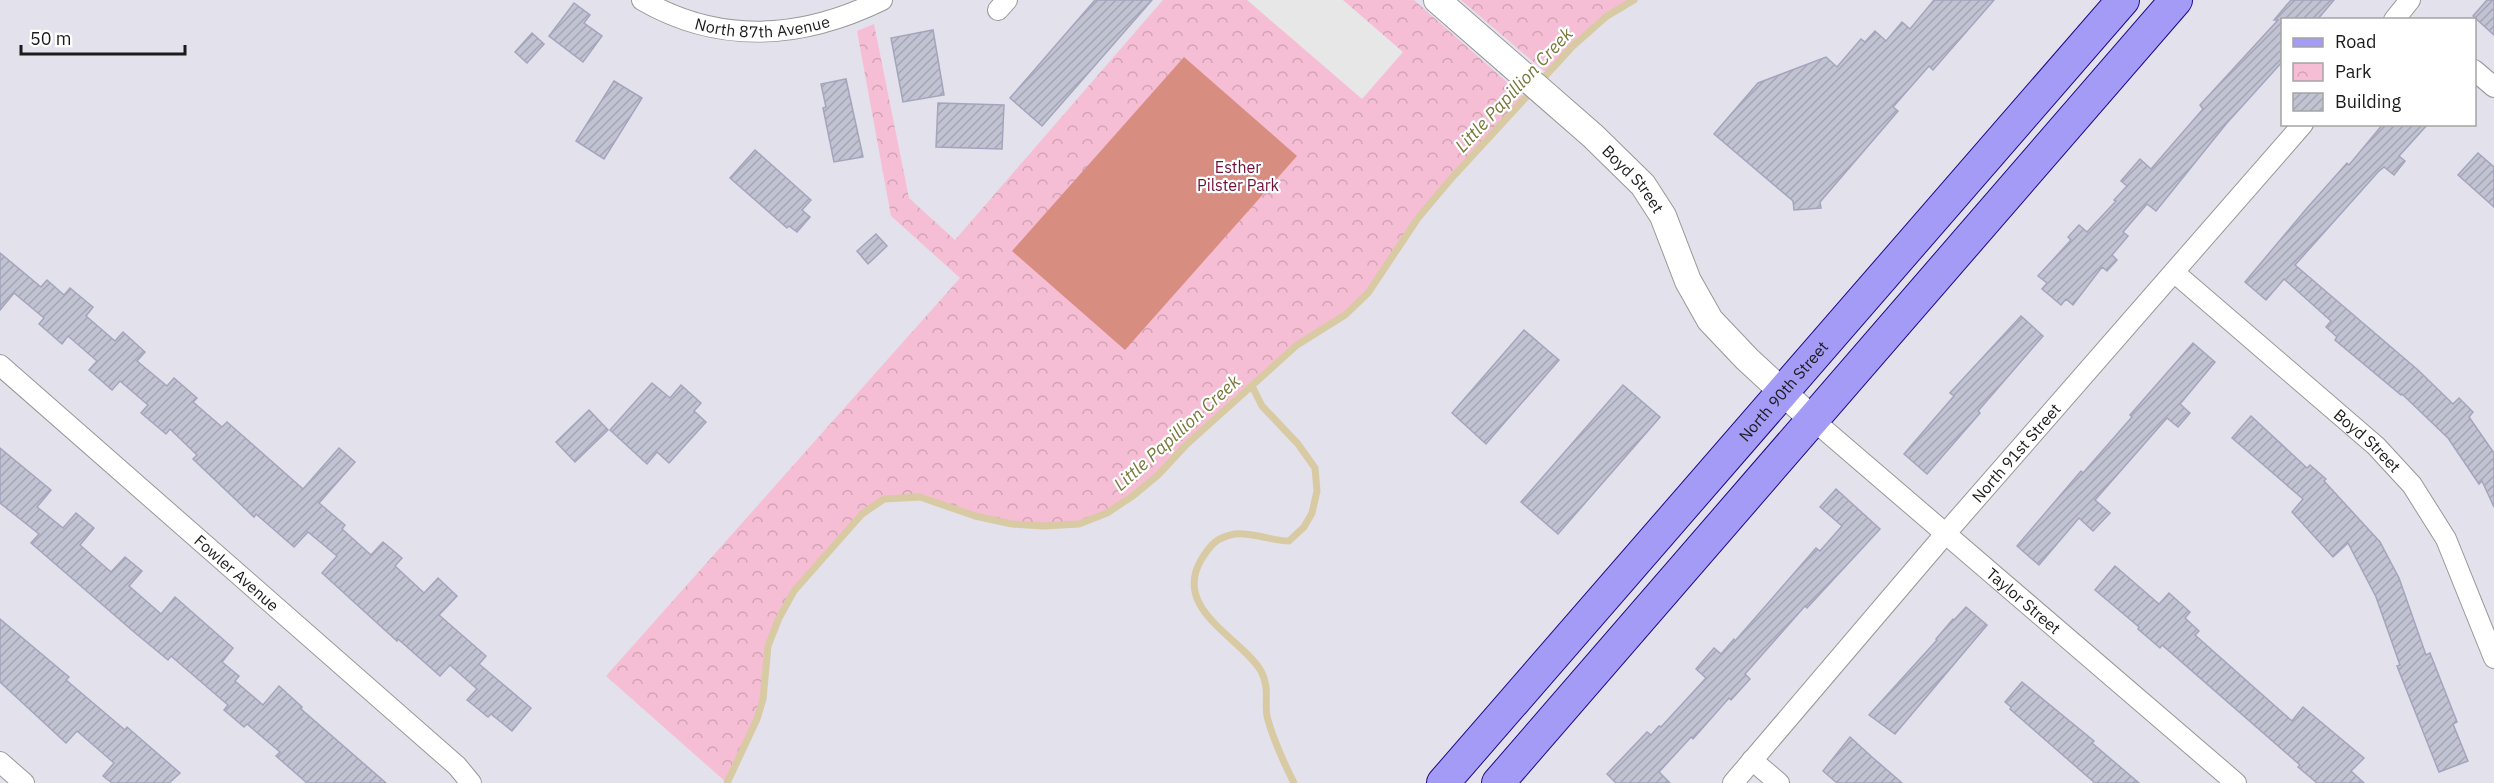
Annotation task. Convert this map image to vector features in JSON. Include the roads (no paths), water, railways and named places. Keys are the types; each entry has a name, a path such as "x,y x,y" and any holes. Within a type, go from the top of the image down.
{"main road":[{"name":"North 90th Street","path":"1443,783 2123,0"},
{"path":"1498,783 2176,0"}],"street":[{"name":"North 87th Avenue","path":"642,0 658,9 697,24 781,32 797,30 856,12 882,0"},
{"name":"Boyd Street","path":"1437,0 1593,136 1645,187 1663,216 1688,280 1710,320 1722,335 1812,419"},
{"path":"2476,71 2494,87"},
{"name":"North 91st Street","path":"1733,783 1946,533 2301,126"},
{"name":"Boyd Street","path":"2175,273 2376,446 2412,485 2446,539 2494,658"},
{"name":"Fowler Avenue","path":"0,365 457,766 471,783"},
{"name":"Taylor Street","path":"1812,419 2236,783"},
{"path":"1752,760 1779,783"},
{"path":"0,762 24,783"}],"waterway":[{"name":"Little Papillion Creek","path":"727,783 757,719 763,699 768,646 779,618 794,591 862,514 884,499 920,497 975,516 1012,524 1043,526 1079,524 1107,513 1158,475 1186,445 1297,345 1345,315 1368,293 1418,218 1450,180 1573,46 1607,16 1634,0"},
{"path":"1252,386 1262,406 1298,444 1315,468 1317,491 1312,513 1304,527 1289,541 1242,534 1229,535 1219,540 1211,546 1201,560 1194,578 1195,594 1213,622 1252,659 1261,671 1266,684 1268,720 1294,783"}],"park label":[{"name":"Esther Pilster Park","path":"1238,176"}]}
